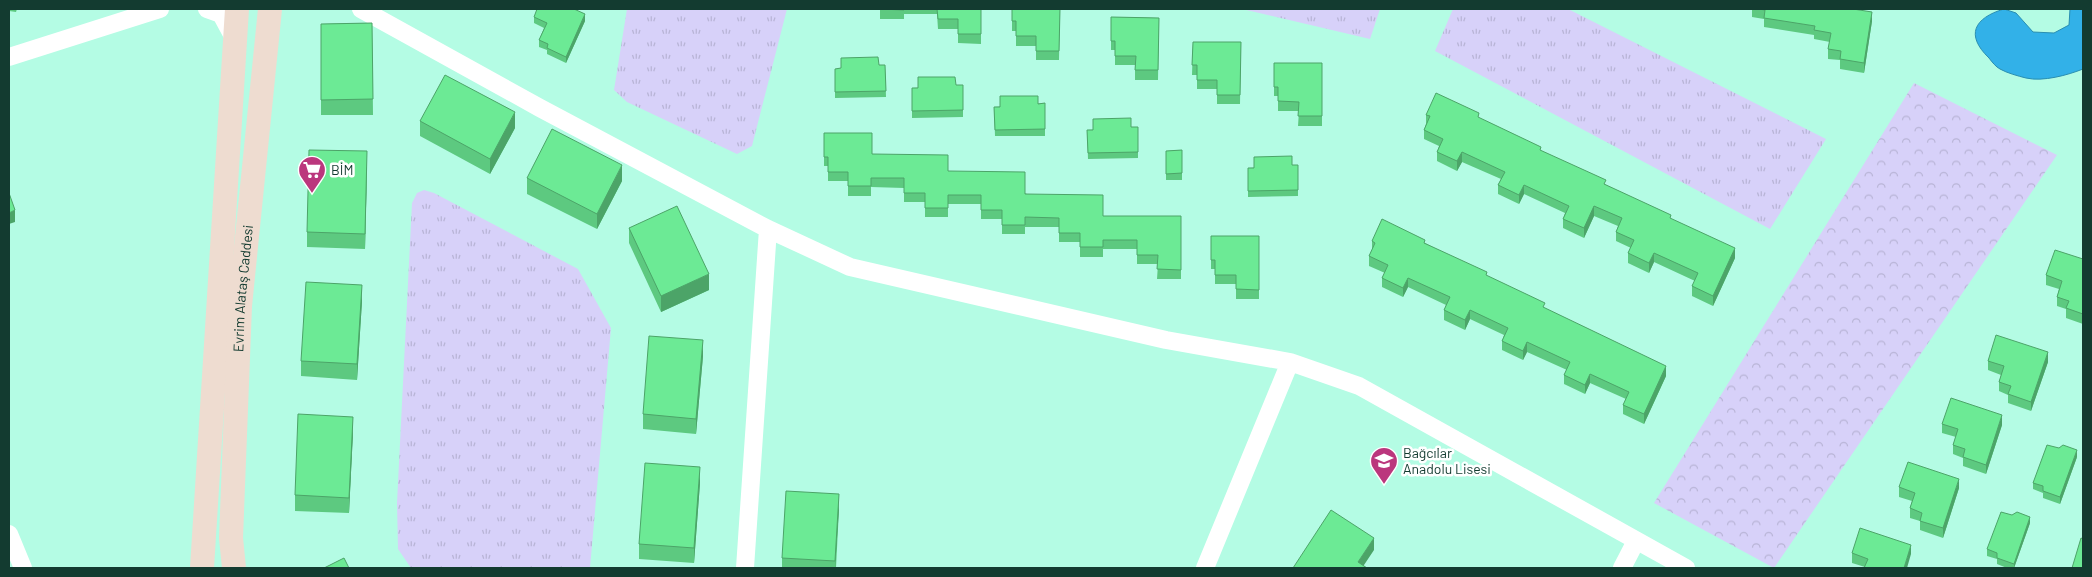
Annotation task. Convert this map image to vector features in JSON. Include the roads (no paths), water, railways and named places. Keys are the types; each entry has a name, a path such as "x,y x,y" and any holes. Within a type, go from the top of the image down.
{"main road":[{"name":"Evrim Alataş Caddesi","path":"202,568 237,9"},
{"name":"Evrim Alataş Caddesi","path":"234,568 230,538 240,306 270,9"}],"street":[{"path":"9,57 160,9"},
{"path":"207,9 221,14 235,40"},
{"path":"361,9 540,108 768,229 850,267 1166,340 1290,362 1359,386 1686,568"},
{"path":"745,568 768,229"},
{"path":"1205,568 1290,362"},
{"path":"9,534 23,568"},
{"path":"1622,568 1636,541"}],"water":[{"path":"2004,9 2016,13 2033,32 2054,33 2069,25 2070,9 2083,9 2083,69 2055,77 2033,79 2013,74 1997,67 1982,50 1975,35 1976,28 1980,22 1986,17"}],"place":[{"name":"BİM","path":"312,194"},
{"name":"Bağcılar Anadolu Lisesi","path":"1384,485"}]}
